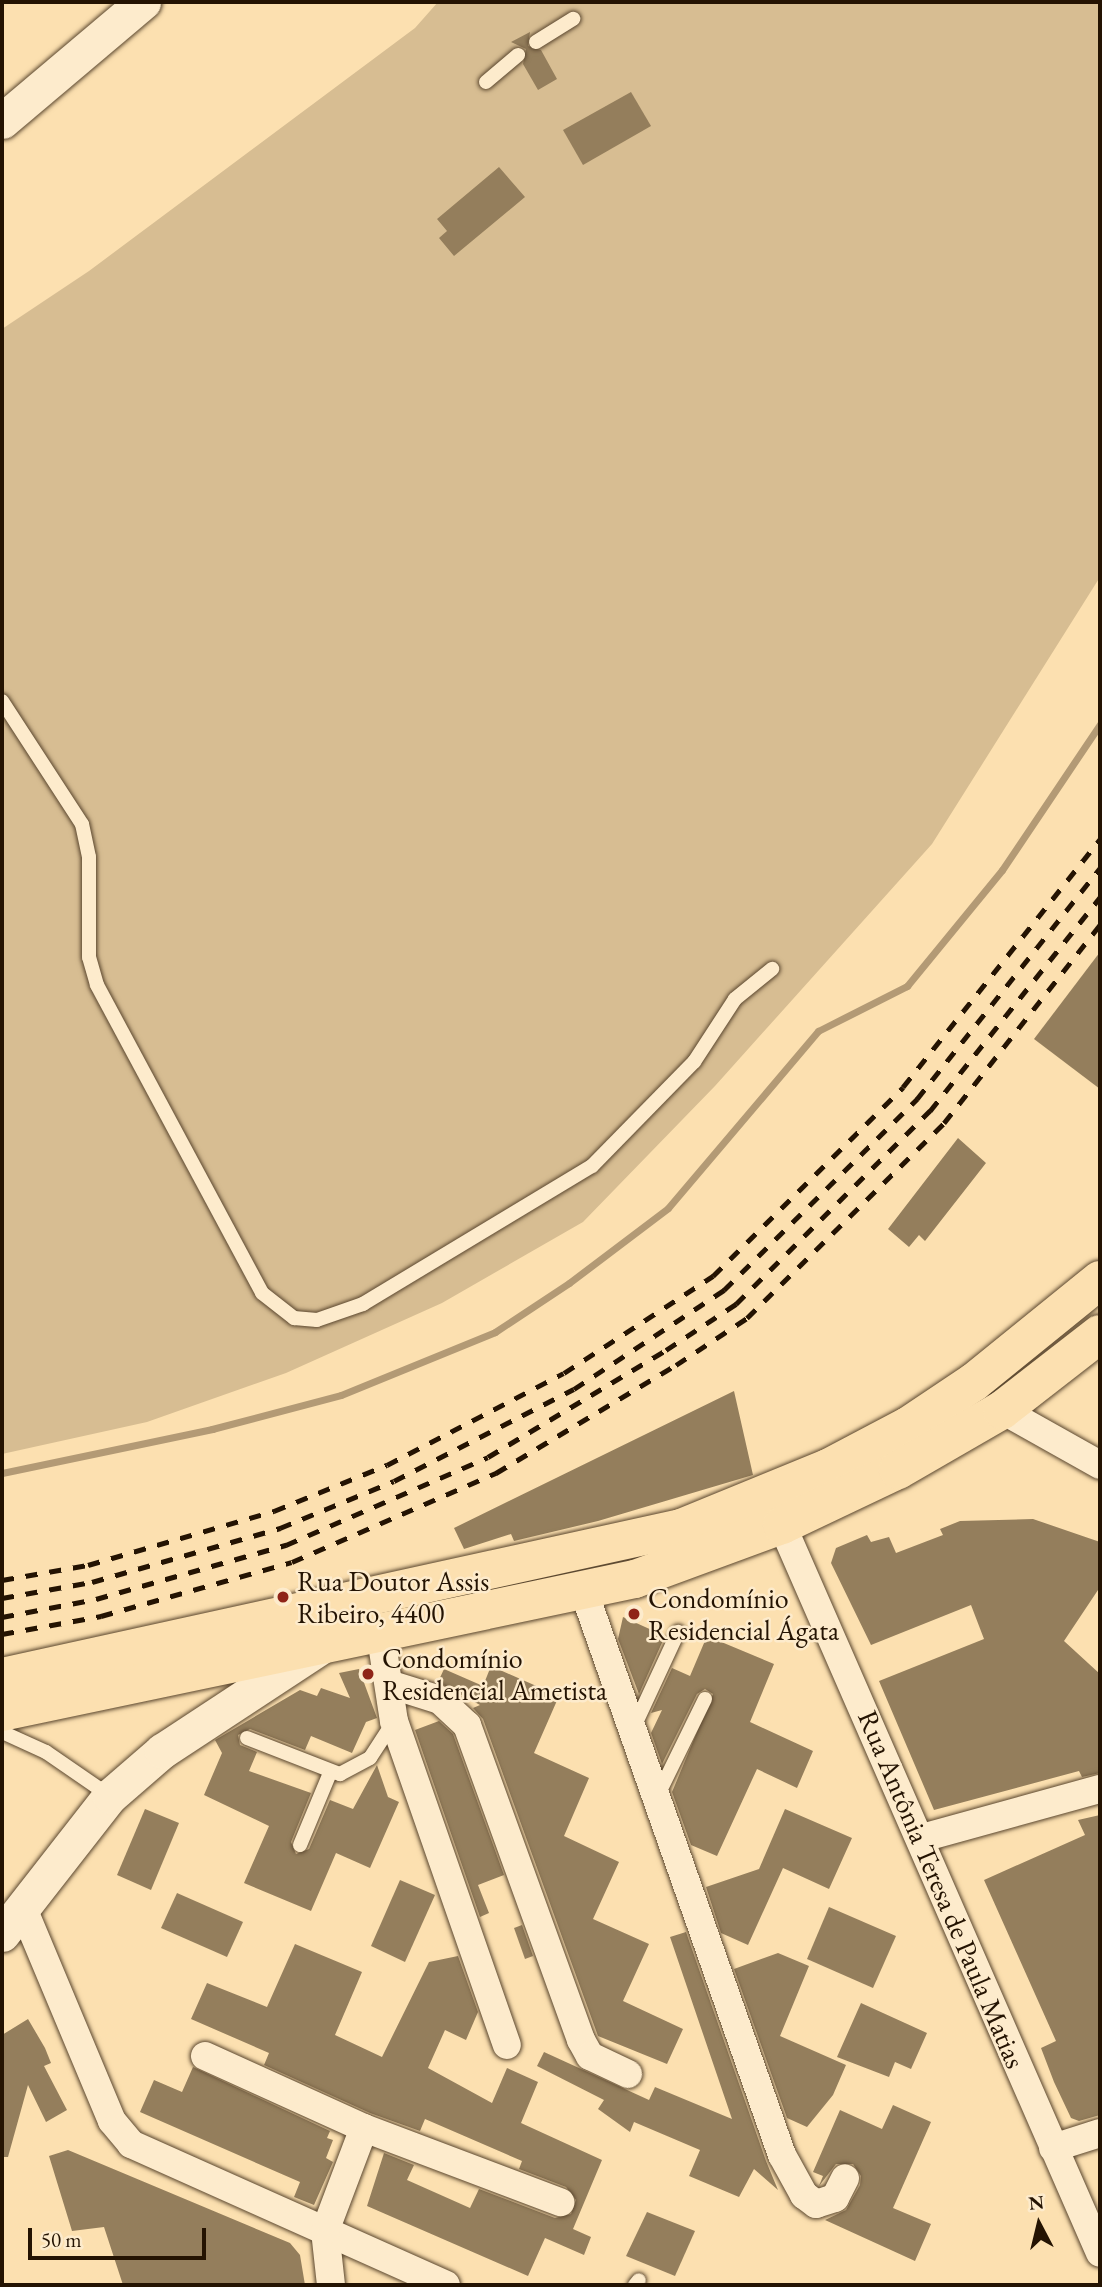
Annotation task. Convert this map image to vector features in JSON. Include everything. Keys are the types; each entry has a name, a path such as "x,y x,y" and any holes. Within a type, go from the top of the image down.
{"main road":[{"path":"2,1677 681,1528 828,1468 908,1426 974,1382 1100,1280"},
{"path":"2,1712 635,1579 782,1525 898,1470 1002,1410 1100,1334"}],"street":[{"path":"2,121 143,2"},
{"path":"1002,1410 1100,1465"},
{"name":"Rua Antônia Teresa de Paula Matias","path":"782,1525 922,1838 1100,2253"},
{"path":"583,1589 630,1735 782,2155 804,2195 816,2204 835,2198 845,2178"},
{"path":"380,1631 394,1721 507,2045"},
{"path":"2,1934 110,1796 162,1751 327,1642"},
{"path":"389,1684 440,1700 467,1725 580,2040 590,2056 628,2074"},
{"path":"922,1838 1100,1789"},
{"path":"22,1906 112,2121 131,2144 446,2285"},
{"path":"205,2056 364,2128 560,2202"},
{"path":"331,2285 325,2231 364,2128"},
{"path":"1053,2148 1100,2133"}],"lane":[{"path":"536,42 573,19"},
{"path":"486,82 518,55"},
{"path":"2,701 82,824 89,857 89,957 97,985 262,1293 294,1318 317,1320 363,1304 593,1166 694,1062 735,999 772,970"},
{"path":"630,1735 678,1632"},
{"path":"654,1802 705,1699"},
{"path":"247,1738 330,1773 362,1765 394,1721"},
{"path":"2,1732 46,1752 110,1796"},
{"path":"300,1846 330,1773"}],"shaded area":[{"path":"438,2 1100,2 1100,577 932,844 715,1086 583,1222 442,1303 286,1373 147,1422 2,1454 2,329 89,271 415,28"}],"building":[{"path":"530,32 528,46 541,50 557,79 538,90 523,64 526,49 511,42"},
{"path":"631,92 651,126 583,165 563,130"},
{"path":"499,167 525,197 454,256 439,238 447,231 437,219"},
{"path":"1100,952 1100,1089 1034,1039"},
{"path":"958,1138 986,1163 925,1241 919,1235 909,1247 888,1229"},
{"path":"734,1391 753,1475 598,1521 514,1541 511,1534 464,1549 454,1528"},
{"path":"1033,1519 1100,1542 1100,1587 1064,1641 1100,1674 1100,1773 1082,1777 1079,1771 934,1810 879,1681 984,1639 971,1605 871,1645 831,1563 836,1548 867,1535 871,1542 889,1537 896,1553 943,1535 940,1529 960,1521"},
{"path":"623,1617 665,1636 639,1694 618,1639"},
{"path":"707,1636 774,1664 750,1722 813,1751 797,1788 757,1769 717,1856 691,1845 672,1792 713,1694 705,1689 697,1694 662,1764 651,1733 662,1710 651,1713 672,1668 690,1676"},
{"path":"491,1666 559,1696 534,1753 589,1778 564,1836 619,1862 593,1919 649,1944 623,2001 683,2029 667,2064 598,2036 483,1719 473,1708 480,1705 438,1682 444,1669 483,1686"},
{"path":"359,1669 377,1718 366,1722 352,1753 311,1736 305,1750 250,1729 238,1735 240,1745 257,1752 249,1771 311,1793 291,1842 296,1854 309,1849 330,1800 353,1809 377,1765 388,1797 399,1802 370,1868 336,1853 311,1911 244,1883 269,1826 204,1795 222,1753 215,1740 300,1690 317,1696 321,1688 350,1698 339,1673"},
{"path":"439,1721 453,1734 504,1875 478,1885 489,1913 480,1917 415,1730"},
{"path":"145,1809 179,1823 151,1890 117,1875"},
{"path":"785,1809 852,1838 829,1889 783,1868 748,1945 721,1933 706,1887 759,1869"},
{"path":"1100,1815 1100,2115 1079,2121 1071,2118 1054,2082 1041,2048 1056,2041 984,1880 1085,1835 1078,1820"},
{"path":"400,1880 435,1895 405,1962 371,1946"},
{"path":"177,1893 243,1922 227,1957 161,1928"},
{"path":"829,1907 896,1936 873,1988 807,1959"},
{"path":"522,1925 533,1956 525,1959 514,1928"},
{"path":"686,1932 778,2190 754,2169 739,2197 689,2176 700,2150 634,2122 630,2132 598,2109 604,2100 537,2066 544,2052 649,2100 655,2087 732,2119 670,1937"},
{"path":"295,1944 362,1972 335,2035 382,2057 429,1962 458,1956 478,2012 466,2040 445,2030 428,2068 492,2103 507,2068 538,2082 521,2123 602,2160 573,2229 591,2237 584,2255 545,2238 528,2276 367,2206 384,2153 414,2165 407,2180 470,2208 479,2189 555,2218 571,2214 576,2200 566,2187 519,2169 522,2161 425,2119 420,2131 370,2113 264,2065 269,2053 191,2019 207,1983 267,2007"},
{"path":"778,1953 809,1966 780,2036 846,2065 833,2095 807,2127 787,2118 734,1969"},
{"path":"861,2003 927,2033 911,2069 895,2062 889,2077 837,2057"},
{"path":"28,2019 45,2048 51,2063 44,2066 67,2110 46,2122 28,2085 8,2157 2,2157 2,2035"},
{"path":"193,2067 330,2131 327,2138 333,2140 326,2158 333,2162 314,2205 294,2197 300,2182 140,2112 154,2080 182,2092"},
{"path":"893,2105 931,2122 893,2208 931,2224 915,2261 825,2220 846,2210 860,2185 861,2176 853,2164 836,2164 819,2186 823,2176 813,2172 840,2110 882,2129"},
{"path":"68,2150 290,2243 300,2255 305,2285 123,2285 104,2227 72,2231 49,2156"},
{"path":"647,2212 695,2231 675,2276 626,2256"}],"waterway":[{"path":"2,1473 212,1429 341,1395 495,1332 569,1283 668,1208 818,1031 907,986 1002,870 1100,724"}],"railway":[{"path":"2,1580 88,1565 274,1511 387,1465 564,1373 713,1276 903,1087 1100,839"},
{"path":"2,1598 92,1582 280,1528 394,1481 574,1389 724,1290 917,1099 1100,868"},
{"path":"2,1617 96,1599 286,1545 488,1457 666,1350 736,1304 930,1111 1100,897"},
{"path":"2,1634 101,1616 292,1562 496,1473 676,1365 747,1318 944,1123 1100,925"}],"place":[{"name":"Rua Doutor Assis Ribeiro, 4400","path":"283,1597"},
{"name":"Condomínio Residencial Ágata","path":"634,1614"},
{"name":"Condomínio Residencial Ametista","path":"368,1674"}]}
